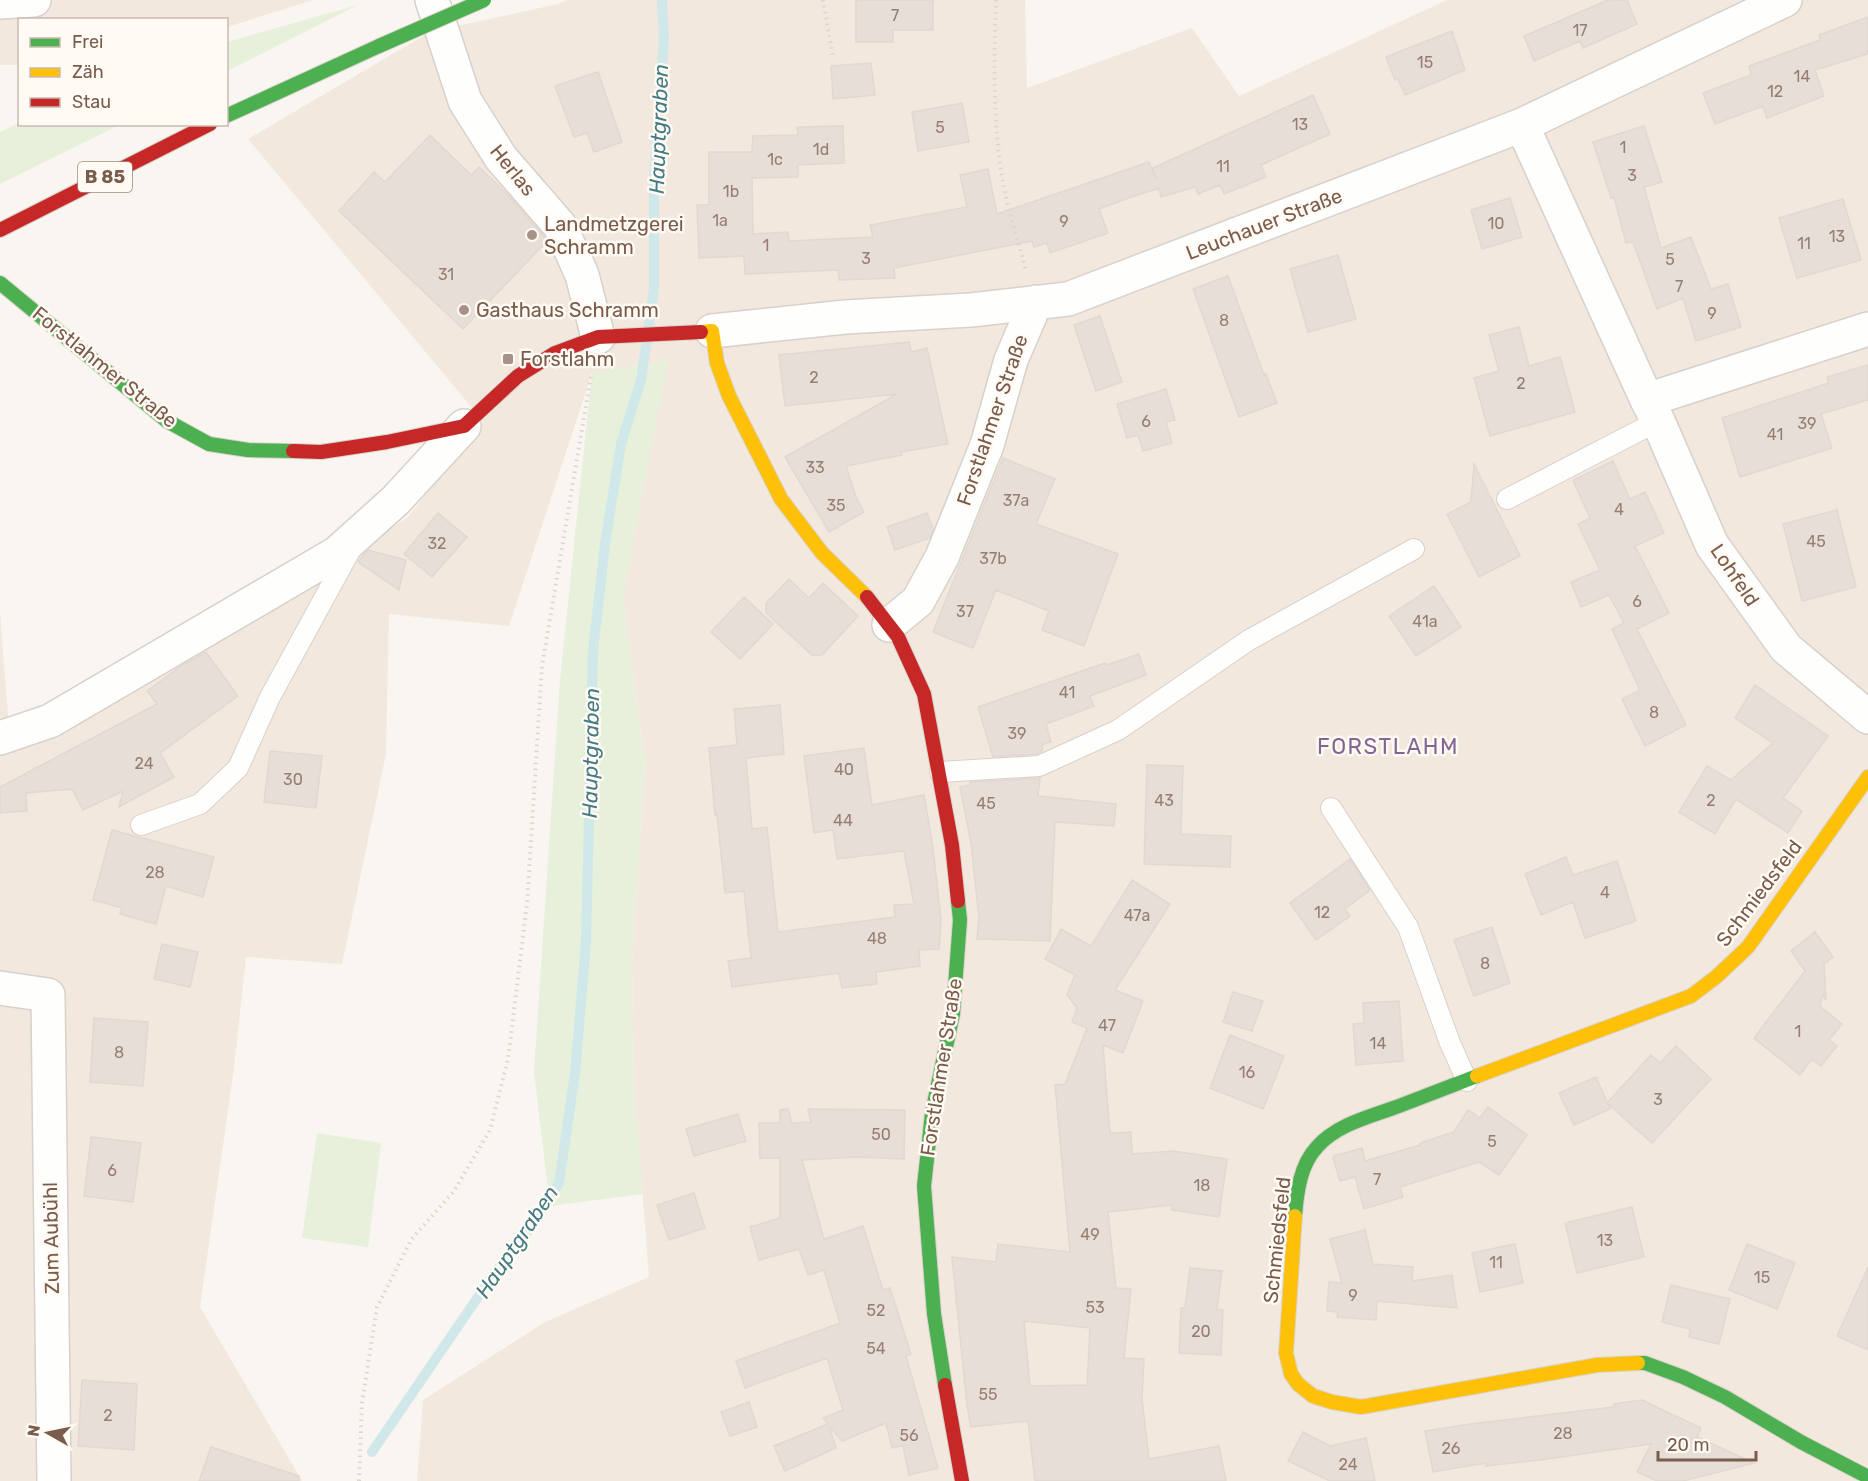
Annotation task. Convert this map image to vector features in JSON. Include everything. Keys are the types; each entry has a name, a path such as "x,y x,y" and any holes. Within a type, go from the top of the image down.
{"street":[{"path":"0,2 34,0"},
{"name":"Herlas","path":"432,0 465,101 501,158 560,226 582,275 598,337"},
{"path":"228,116 484,0"},
{"name":"Leuchauer Straße","path":"712,332 846,317 971,309 1068,298 1522,125 1785,0"},
{"name":"Lohfeld","path":"1522,125 1712,545 1786,648 1868,717"},
{"name":"B 85","path":"0,230 206,126"},
{"name":"Forstlahmer Straße","path":"0,283 167,421 210,444 248,450 321,452 387,442 464,426"},
{"name":"Forstlahmer Straße","path":"889,626 918,601 942,557 987,445 1011,360 1036,302"},
{"path":"1652,410 1868,329"},
{"path":"0,738 50,721 337,553 396,501 464,426 518,376 555,353 598,337 712,332"},
{"name":"Forstlahmer Straße","path":"712,332 717,363 729,396 781,499 822,554 866,595 889,626 897,637 924,693 952,845 960,920 953,1014 933,1113 924,1186 934,1314 962,1481"},
{"name":"Schmiedsfeld","path":"1868,777 1748,947 1716,977 1691,996 1358,1121 1332,1134 1316,1146 1303,1169 1297,1192 1286,1353 1293,1377 1309,1393 1331,1403 1361,1407 1598,1365 1645,1363 1683,1377 1725,1397 1801,1442 1868,1477"},
{"name":"Zum Aubühl","path":"0,988 48,995 54,1481"}],"lane":[{"path":"1507,499 1652,410"},
{"path":"141,825 200,804 238,768 270,697 361,531"},
{"path":"940,772 1039,766 1119,730 1249,640 1414,549"},
{"path":"1331,808 1408,927 1450,1043 1467,1081"}],"path":[{"path":"823,0 832,58"},
{"path":"996,0 995,104 1000,164 1013,224 1036,302"},
{"path":"359,1481 362,1403 377,1307 411,1240 454,1191 490,1130 508,1059 527,904 542,666 598,337"}],"shaded area":[{"path":"0,0 313,0 228,27 228,18 18,18 18,65 0,65"},
{"path":"568,0 1025,0 1027,88 1192,28 1239,96 1447,0 1868,0 1868,1481 417,1481 423,1400 545,1322 649,1277 634,1083 632,961 645,764 623,596 667,361 592,373 509,626 389,614 386,754 342,964 246,957 234,1068 200,1307 302,1481 0,1481 0,613 11,753 235,633 408,517 483,421 248,139 430,32"}],"green space":[{"path":"358,5 228,70 228,42"},
{"path":"18,123 18,126 117,126 0,184 0,132"},
{"path":"668,361 623,596 645,764 632,961 634,1083 643,1194 550,1206 534,1072 560,680 592,372"},
{"path":"317,1133 381,1143 368,1247 302,1238"}],"building":[{"path":"856,0 933,0 933,30 893,30 893,42 856,42"},
{"path":"1608,0 1627,0 1637,24 1583,48 1580,41 1534,61 1524,36"},
{"path":"1868,17 1868,54 1815,70 1824,96 1767,118 1763,106 1715,124 1703,93 1751,75 1749,66 1820,40 1819,35"},
{"path":"1452,31 1465,70 1405,95 1398,79 1395,80 1386,57"},
{"path":"871,63 875,95 833,99 831,66"},
{"path":"598,72 622,142 594,152 587,133 574,137 555,86"},
{"path":"1313,95 1330,134 1261,165 1266,177 1224,194 1220,185 1198,194 1195,187 1161,197 1159,188 1129,198 1099,209 1108,233 1050,253 1047,243 1034,247 1032,241 894,268 895,278 839,280 838,270 745,274 744,256 699,258 697,205 709,205 709,152 752,152 753,136 798,135 797,127 843,126 844,163 798,165 798,177 752,178 753,234 788,232 789,241 873,237 870,225 967,207 960,175 988,169 997,214 1149,162 1156,180 1153,168"},
{"path":"962,103 969,142 918,151 912,112"},
{"path":"1644,126 1662,182 1644,187 1661,248 1691,237 1711,289 1728,284 1741,327 1696,341 1683,298 1657,309 1633,242 1626,243 1614,197 1611,198 1593,142"},
{"path":"430,135 471,175 479,167 508,195 544,236 546,242 463,329 339,211 374,172 385,182"},
{"path":"1510,198 1522,237 1482,249 1471,210"},
{"path":"1843,199 1861,260 1797,278 1779,218"},
{"path":"1338,255 1356,319 1308,332 1290,269"},
{"path":"1228,276 1264,375 1266,374 1277,403 1239,417 1193,289"},
{"path":"1100,316 1122,382 1096,391 1074,325"},
{"path":"1519,327 1529,366 1560,357 1575,412 1490,436 1474,378 1499,371 1489,335"},
{"path":"909,342 911,352 927,348 948,444 901,452 902,455 846,466 856,497 864,512 829,532 785,457 897,394 785,406 779,355"},
{"path":"1868,365 1868,400 1821,414 1832,448 1740,477 1722,418 1829,383 1827,377"},
{"path":"1166,389 1175,420 1166,422 1172,443 1143,451 1138,435 1127,438 1117,404"},
{"path":"1003,458 1055,479 1036,524 1118,554 1084,646 1042,630 1049,611 996,590 973,648 933,632"},
{"path":"1613,461 1630,499 1645,492 1664,533 1635,546 1669,613 1637,629 1686,725 1645,746 1622,699 1640,690 1612,629 1624,623 1609,595 1581,607 1571,582 1600,570 1578,524 1590,518 1573,480"},
{"path":"1474,464 1520,556 1479,577 1447,514 1471,502"},
{"path":"1837,510 1856,587 1802,601 1783,524"},
{"path":"438,513 467,537 432,577 404,554"},
{"path":"927,513 933,529 930,538 895,550 887,527"},
{"path":"368,550 406,560 399,590 358,562"},
{"path":"789,579 809,598 823,583 858,616 822,655 812,655 766,613 766,603"},
{"path":"1434,586 1461,627 1416,656 1389,616"},
{"path":"744,597 773,624 740,659 711,632"},
{"path":"206,652 238,696 160,753 174,777 119,807 123,791 83,810 72,789 26,793 27,811 0,813 0,787 157,704 147,691 180,667"},
{"path":"1139,654 1146,675 1090,696 1094,706 1046,724 1051,742 1043,744 1042,751 1036,754 993,757 978,707 1105,663 1106,665"},
{"path":"1755,685 1828,736 1783,798 1802,811 1788,833 1736,799 1715,834 1679,812 1707,766 1731,780 1773,743 1735,718"},
{"path":"780,705 784,754 746,758 752,829 767,827 778,932 895,917 894,905 914,904 904,851 837,859 833,830 814,833 804,756 864,748 872,805 924,795 941,920 939,949 919,950 920,966 876,972 877,984 842,988 839,973 732,987 728,961 751,958 744,891 725,893 709,748 737,745 734,709"},
{"path":"270,751 322,756 316,808 264,802"},
{"path":"1147,765 1183,766 1181,834 1231,836 1230,867 1144,864"},
{"path":"1040,778 1038,796 1116,804 1114,826 1055,822 1050,941 977,939 979,918 971,843 960,787 970,785 970,782"},
{"path":"112,830 214,857 203,897 166,886 156,924 120,914 122,908 93,900"},
{"path":"1566,857 1573,875 1617,861 1636,921 1585,938 1573,902 1541,915 1525,874"},
{"path":"1350,859 1370,890 1345,909 1350,916 1316,940 1290,903"},
{"path":"1132,880 1170,904 1115,990 1143,1001 1123,1053 1103,1045 1110,1133 1131,1132 1132,1154 1173,1151 1227,1159 1219,1217 1172,1210 1172,1205 1108,1212 1116,1288 1131,1289 1124,1358 1144,1359 1142,1398 1149,1459 1219,1446 1226,1481 1035,1481 1028,1421 971,1427 952,1257 996,1262 998,1244 1070,1252 1055,1085 1065,1084 1087,1028 1072,1022 1077,1008 1067,995 1075,975 1045,959 1061,929 1091,946","holes":["1024,1321 1090,1328 1087,1385 1030,1386"]},
{"path":"1492,927 1510,983 1474,996 1454,940"},
{"path":"1815,932 1833,957 1824,964 1826,1000 1823,995 1820,1006 1842,1024 1829,1040 1837,1046 1821,1066 1812,1059 1800,1075 1754,1038 1805,971 1791,951"},
{"path":"162,944 198,952 190,987 154,979"},
{"path":"1233,992 1263,1001 1252,1031 1223,1022"},
{"path":"1399,1001 1403,1061 1356,1065 1353,1024 1364,1023 1363,1003"},
{"path":"94,1018 148,1022 143,1086 90,1082"},
{"path":"1230,1035 1284,1056 1263,1109 1210,1088"},
{"path":"1676,1046 1711,1079 1652,1143 1607,1103 1651,1055 1660,1063"},
{"path":"1596,1077 1610,1109 1574,1125 1559,1093"},
{"path":"1488,1107 1527,1135 1499,1175 1479,1162 1400,1187 1403,1197 1364,1209 1355,1177 1340,1181 1334,1156 1362,1148 1365,1161 1420,1145 1420,1143 1454,1132 1468,1110 1480,1118"},
{"path":"788,1109 792,1123 811,1122 808,1109 905,1110 904,1159 856,1157 802,1160 824,1239 863,1226 883,1290 890,1288 911,1354 906,1356 938,1468 909,1475 903,1446 892,1448 886,1423 842,1441 829,1426 836,1448 785,1471 774,1446 828,1424 823,1418 843,1410 827,1358 745,1388 736,1361 840,1323 824,1270 808,1275 799,1249 759,1260 750,1227 780,1218 780,1158 760,1158 759,1123 780,1123 780,1110"},
{"path":"738,1114 746,1141 694,1156 686,1129"},
{"path":"91,1137 141,1143 133,1202 84,1196"},
{"path":"694,1193 705,1228 669,1240 657,1205"},
{"path":"1632,1207 1644,1257 1577,1273 1565,1223"},
{"path":"1365,1230 1373,1264 1413,1267 1412,1281 1452,1275 1457,1308 1377,1301 1376,1320 1337,1317 1338,1312 1327,1311 1329,1282 1342,1283 1330,1239"},
{"path":"1515,1244 1523,1283 1480,1292 1472,1253"},
{"path":"1747,1244 1795,1263 1777,1309 1729,1290"},
{"path":"1868,1267 1868,1350 1837,1336"},
{"path":"1190,1268 1222,1271 1217,1309 1223,1310 1221,1355 1179,1353 1181,1308 1185,1308"},
{"path":"1671,1285 1730,1299 1719,1344 1689,1337 1690,1329 1662,1322"},
{"path":"82,1380 137,1384 134,1450 78,1446"},
{"path":"1642,1400 1701,1428 1697,1437 1754,1463 1683,1481 1657,1481 1637,1472 1651,1444 1540,1460 1486,1466 1486,1463 1433,1472 1425,1431 1614,1407 1614,1404"},
{"path":"749,1402 757,1427 730,1436 721,1412"},
{"path":"1303,1432 1330,1446 1366,1438 1375,1481 1330,1481 1288,1461"},
{"path":"211,1447 299,1476 299,1481 199,1481"}],"waterway":[{"name":"Hauptgraben","path":"372,1452 493,1275 526,1234 559,1183 575,1073 586,942 593,651 605,544 621,444 641,380 654,288 654,177 664,40 662,0"}],"traffic: fast":[{"path":"379,46 484,0"},
{"path":"228,115 379,46"},
{"path":"0,283 167,421 209,444 248,450 293,451"},
{"path":"945,1385 934,1314 924,1186 932,1113 953,1014 960,920 958,901"},
{"path":"1295,1216 1298,1188 1303,1170 1311,1154 1334,1132 1477,1076"},
{"path":"1638,1363 1645,1363 1683,1377 1725,1397 1801,1442 1868,1477"}],"traffic: slow":[{"path":"701,332 712,331 717,363 729,396 781,499 822,553 867,597"},
{"path":"1477,1076 1691,996 1716,977 1748,947 1868,777"},
{"path":"1295,1216 1286,1353 1291,1374 1298,1384 1313,1396 1361,1407 1597,1365 1638,1363"}],"traffic: jam":[{"path":"0,230 206,126"},
{"path":"293,451 321,452 387,442 464,426 518,376 555,353 598,337 701,332"},
{"path":"867,597 898,637 924,694 952,845 958,901"},
{"path":"945,1385 962,1481"}],"place":[{"name":"Landmetzgerei Schramm","path":"532,235"},
{"name":"Gasthaus Schramm","path":"464,310"},
{"name":"Forstlahm","path":"508,359"}],"district":[{"name":"FORSTLAHM","path":"1388,746"}]}
